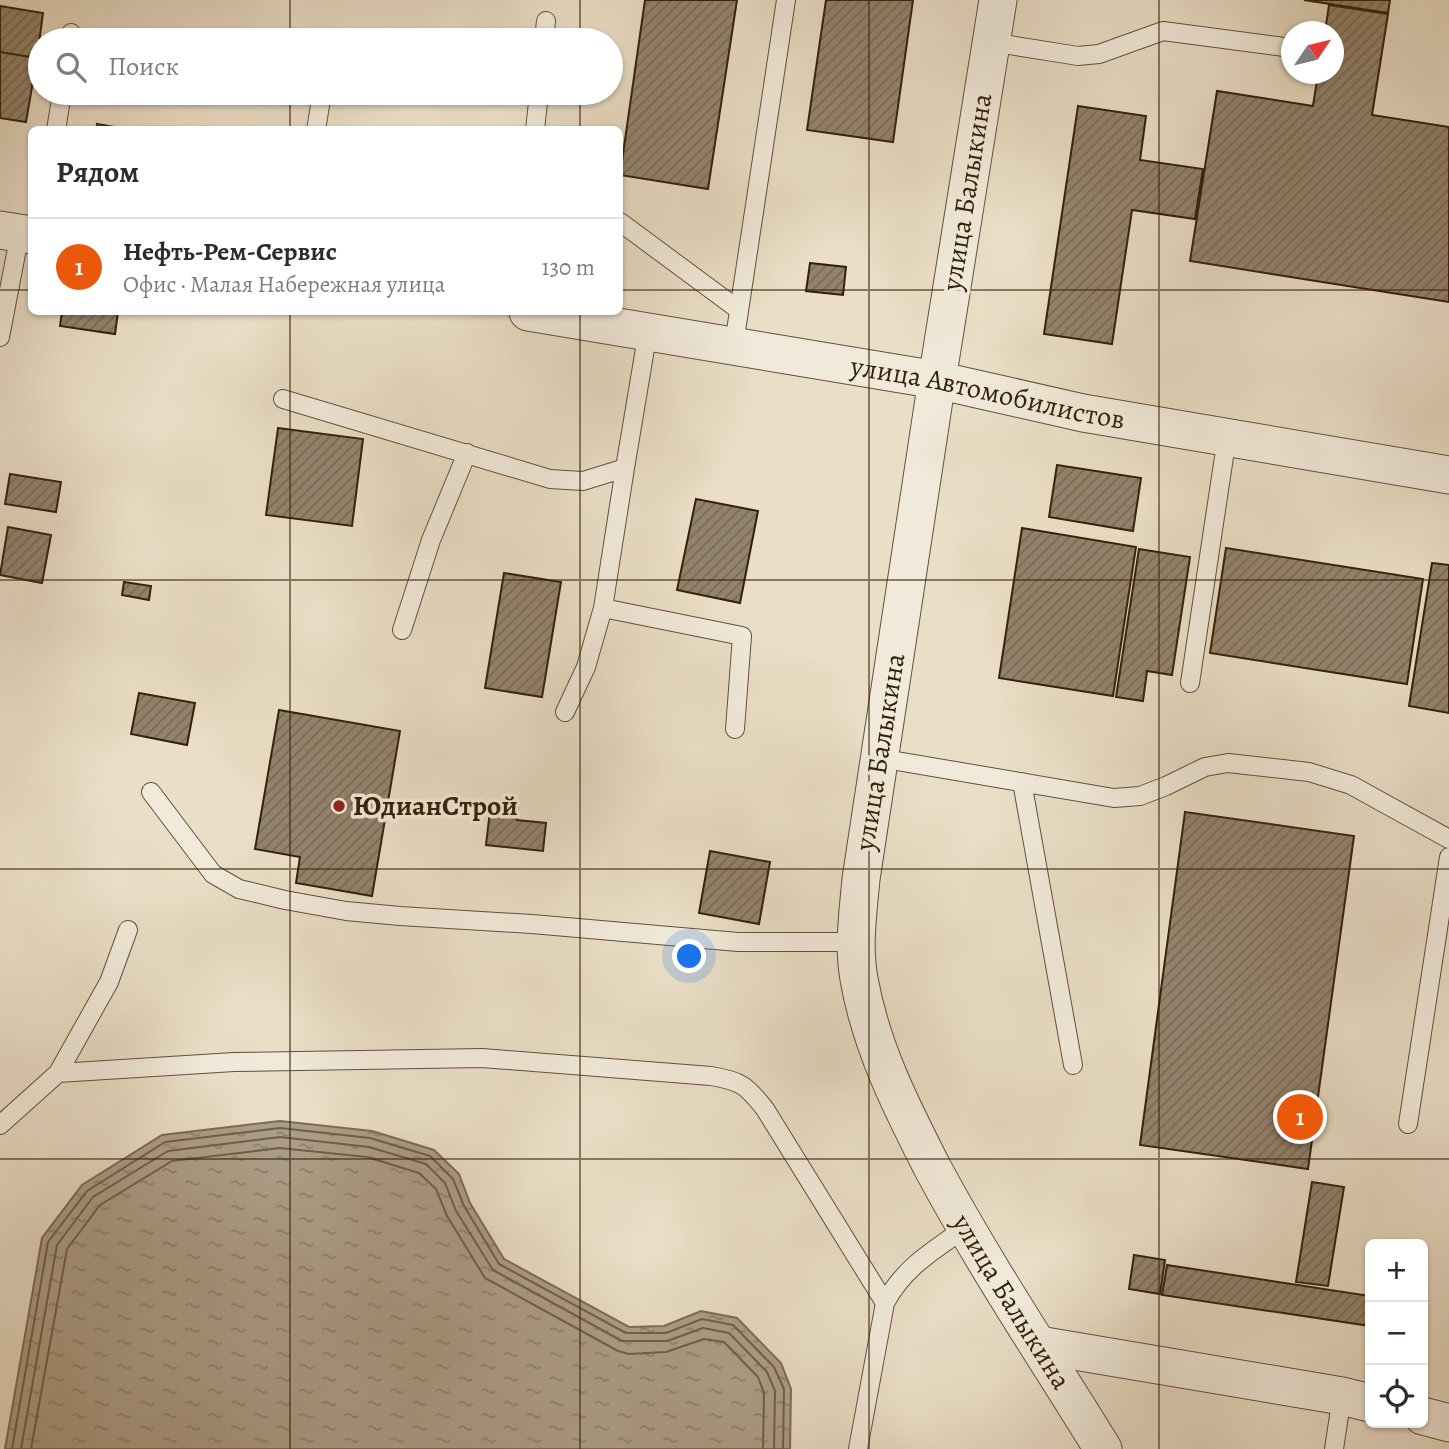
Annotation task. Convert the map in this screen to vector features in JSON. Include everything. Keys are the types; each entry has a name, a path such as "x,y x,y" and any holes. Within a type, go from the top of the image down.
{"street":[{"name":"улица Балыкина","path":"998,0 879,758 861,879 855,942 858,977 868,1023 882,1065 909,1122 965,1228 1103,1449"},
{"name":"улица Автомобилистов","path":"547,315 648,331 736,327 937,380 1083,413 1449,475"},
{"path":"1039,1345 1356,1400"},
{"path":"1428,1417 1449,1423"}],"lane":[{"path":"736,327 786,0"},
{"path":"545,28 546,21"},
{"path":"991,42 1078,56 1099,54 1163,31 1281,47"},
{"path":"57,126 60,105"},
{"path":"317,126 320,105"},
{"path":"535,126 538,105"},
{"path":"623,225 736,327"},
{"path":"0,337 17,233"},
{"path":"565,712 586,667 603,608 648,331"},
{"path":"283,399 550,479 583,481 625,468"},
{"path":"1191,683 1227,437"},
{"path":"402,629 431,540 467,453"},
{"path":"603,608 742,636 735,729"},
{"path":"879,758 1114,798 1140,796 1205,767 1228,763 1309,772 1351,785 1449,839"},
{"path":"1022,782 1073,1065"},
{"path":"151,792 213,874 239,889 285,900 346,911 738,942 855,942"},
{"path":"1408,1124 1449,857"},
{"path":"0,1125 58,1073 109,982 128,930"},
{"path":"58,1073 234,1062 482,1058 735,1080 751,1091 765,1108 885,1303"},
{"path":"858,1449 885,1303 895,1284 917,1263 965,1228"},
{"path":"1334,1449 1356,1400"}],"water":[{"path":"280,1121 372,1131 434,1150 459,1174 470,1203 504,1259 629,1327 664,1326 701,1311 737,1318 781,1363 791,1389 790,1449 5,1449 42,1238 82,1185 162,1135"}],"building":[{"path":"645,0 737,0 708,189 623,175 623,154"},
{"path":"826,0 913,0 893,142 807,130"},
{"path":"1304,0 1390,0 1388,13"},
{"path":"1329,5 1388,14 1372,115 1449,127 1449,302 1190,261 1217,91 1313,106 1316,84 1344,84 1344,21 1327,21"},
{"path":"0,6 43,13 41,28 28,28 28,57 0,52"},
{"path":"0,52 28,57 29,105 26,122 0,118"},
{"path":"1078,106 1146,116 1140,160 1203,169 1195,219 1132,210 1112,344 1044,334"},
{"path":"810,263 846,267 843,295 806,291"},
{"path":"62,315 118,315 115,334 60,326"},
{"path":"278,428 363,439 352,526 266,515"},
{"path":"1057,465 1141,478 1133,531 1049,517"},
{"path":"10,474 61,482 56,512 5,504"},
{"path":"696,499 758,511 740,603 677,590"},
{"path":"8,527 51,535 42,583 0,575"},
{"path":"1022,528 1136,547 1113,696 999,678"},
{"path":"1226,548 1423,579 1407,684 1210,653"},
{"path":"1139,549 1190,557 1172,675 1147,671 1143,701 1116,697"},
{"path":"1432,563 1449,565 1449,713 1409,706"},
{"path":"504,573 561,582 542,697 485,688"},
{"path":"124,582 151,586 149,600 122,595"},
{"path":"139,693 195,703 187,745 131,734"},
{"path":"279,710 400,731 372,896 296,883 300,857 255,849"},
{"path":"491,802 518,805 517,820 546,823 543,851 486,845"},
{"path":"1185,812 1354,836 1308,1169 1140,1145"},
{"path":"710,851 770,862 759,924 699,913"},
{"path":"1312,1182 1344,1187 1328,1286 1296,1282"},
{"path":"1134,1255 1165,1260 1160,1294 1129,1289"},
{"path":"1167,1265 1365,1295 1365,1325 1162,1295"}],"place":[{"name":"ЮдианСтрой","path":"339,806"},
{"name":"Нефть-Рем-Сервис","path":"1300,1117"}]}
